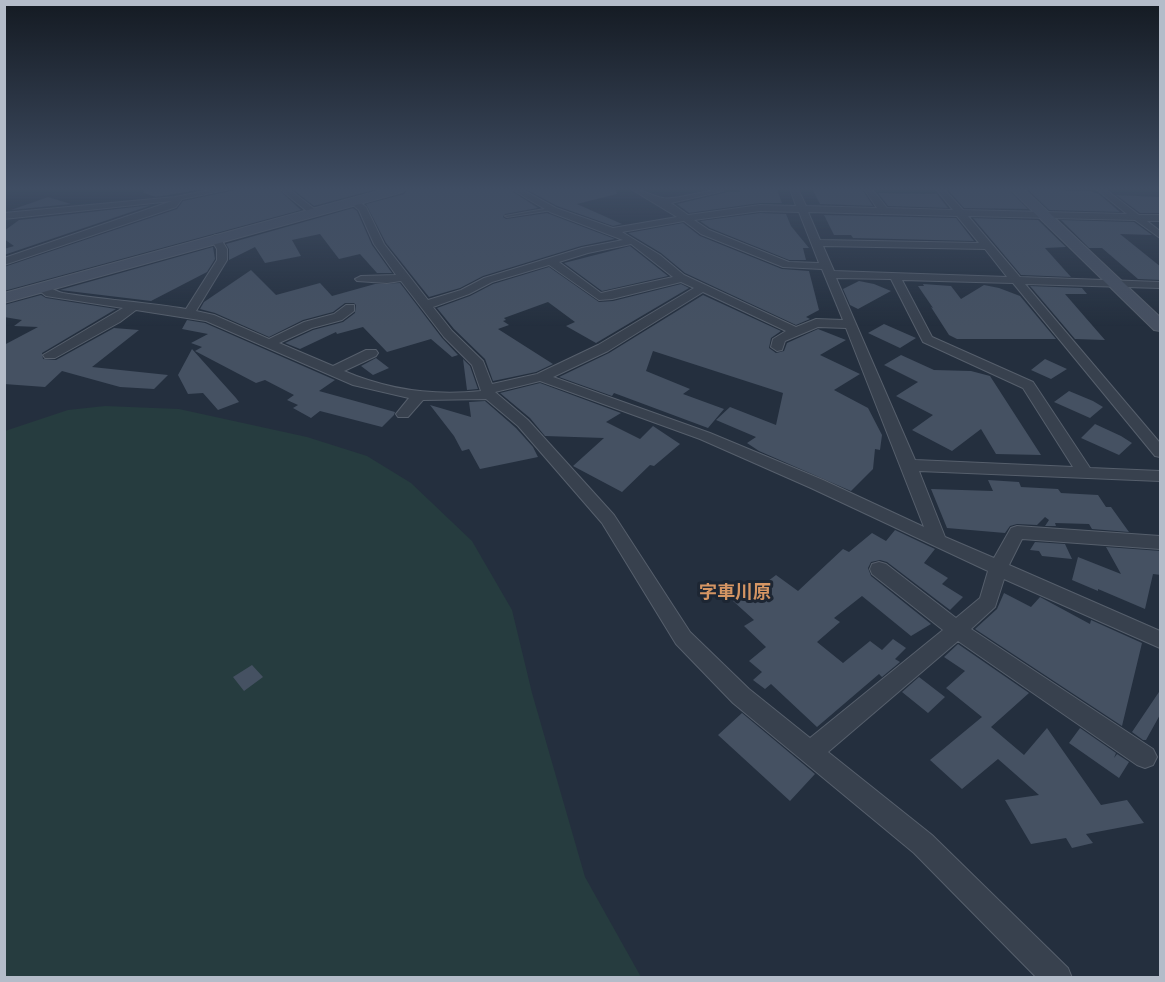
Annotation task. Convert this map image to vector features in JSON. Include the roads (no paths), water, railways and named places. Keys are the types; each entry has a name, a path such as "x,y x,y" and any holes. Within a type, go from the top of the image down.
{"main road":[{"path":"4,298 226,235"},
{"path":"1065,235 1161,326"}],"street":[{"path":"4,262 81,235"},
{"path":"375,235 379,244 448,334 478,364 489,392 540,441 608,519 683,638 741,696 923,844 1058,978"},
{"path":"621,235 633,241 681,278 795,331"},
{"path":"712,235 787,265 827,270 895,277 1161,285"},
{"path":"813,235 909,465 938,541"},
{"path":"980,235 1161,452"},
{"path":"189,313 222,260 222,249 215,238"},
{"path":"426,305 465,292 488,280 586,250 633,241"},
{"path":"816,243 989,246"},
{"path":"552,261 599,297 612,296 681,278"},
{"path":"361,279 387,280 405,277"},
{"path":"895,277 927,339 1028,385 1084,473"},
{"path":"41,287 50,294 189,313 210,318 381,390 417,397 457,398 489,392 541,377 603,348 702,288"},
{"path":"50,355 116,319 134,306"},
{"path":"270,343 308,325 339,317 350,308"},
{"path":"777,347 779,339 821,322 850,324"},
{"path":"334,371 371,353"},
{"path":"541,377 705,436 817,483 938,541 1161,640"},
{"path":"403,414 417,397"},
{"path":"909,465 1161,476"},
{"path":"811,752 988,602 998,568 1017,532 1161,542"},
{"path":"879,569 957,630 1145,757"}],"district":[{"name":"字車川原","path":"735,593"}]}
